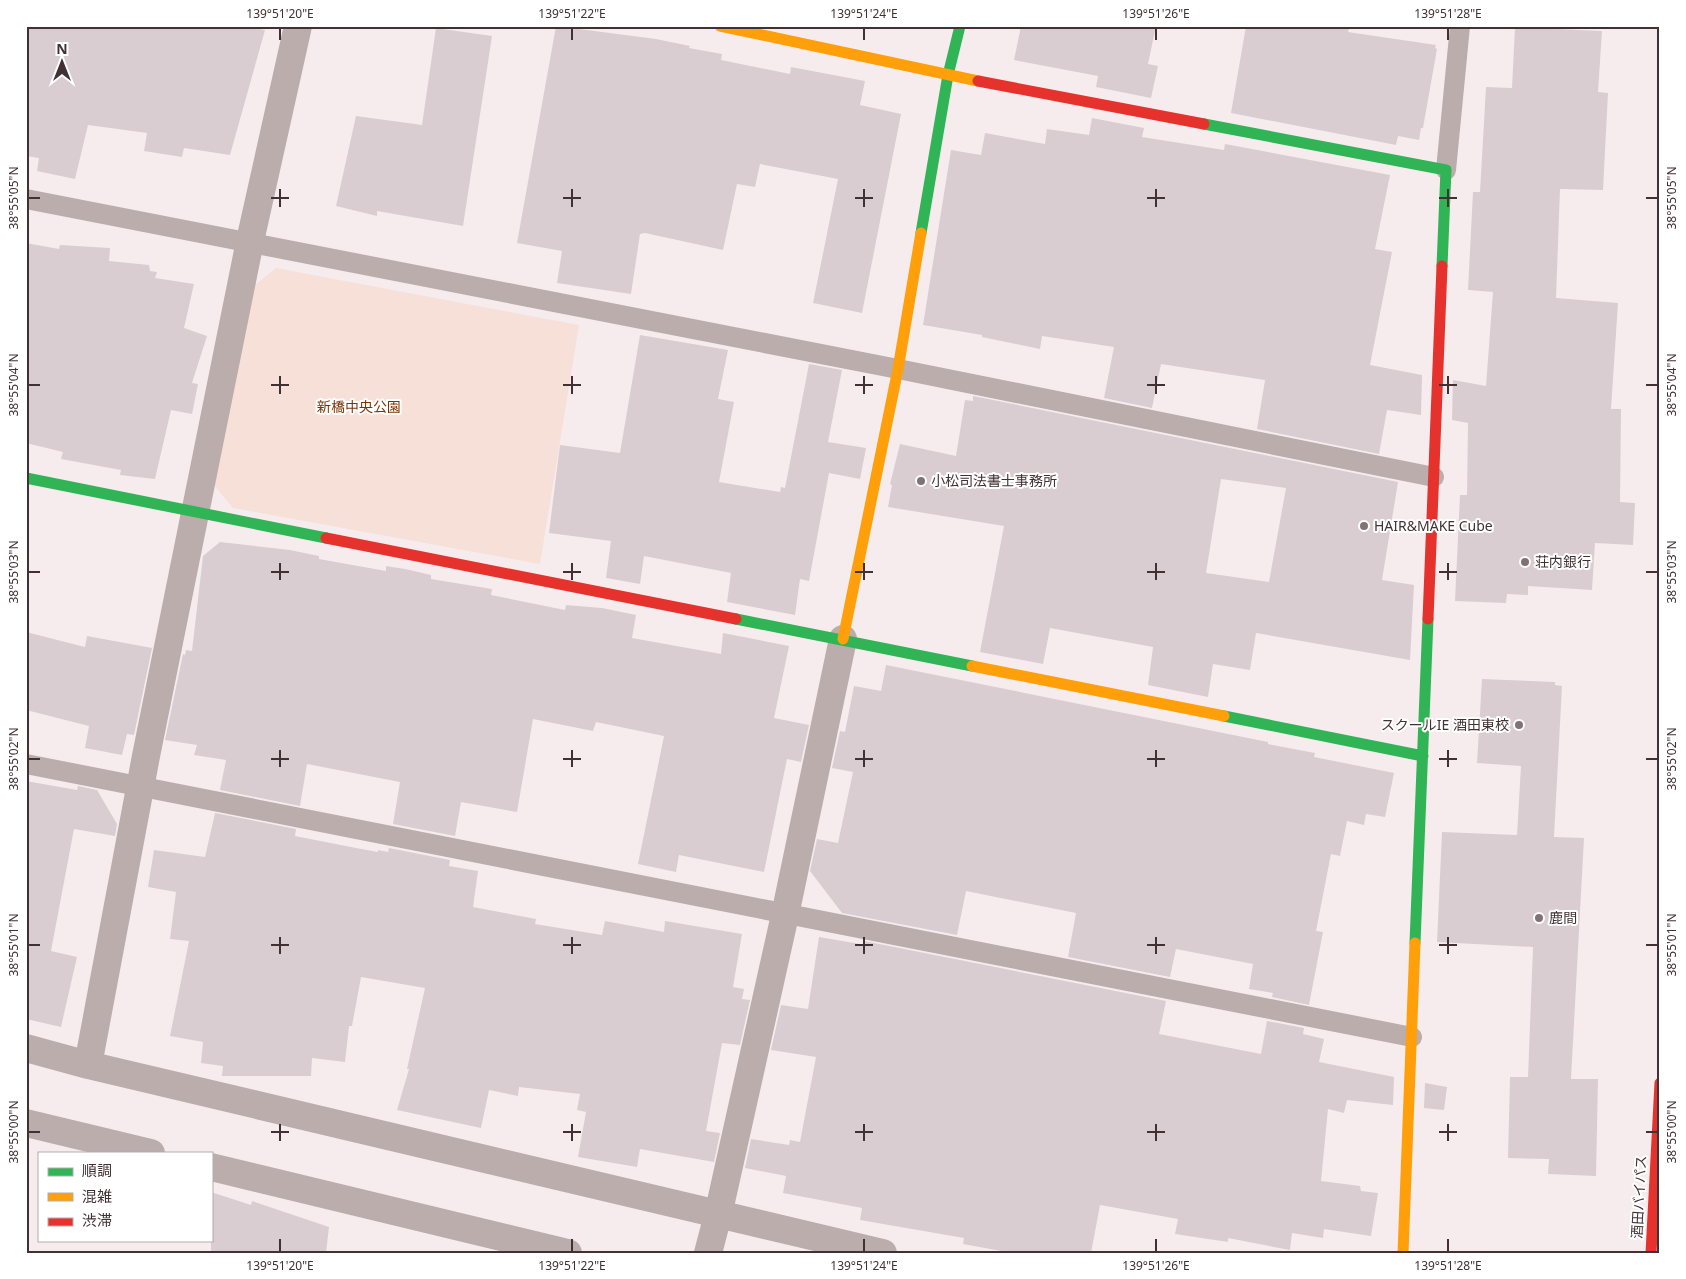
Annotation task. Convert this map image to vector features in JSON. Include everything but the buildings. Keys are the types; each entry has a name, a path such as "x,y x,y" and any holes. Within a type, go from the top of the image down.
{"main road":[{"path":"842,639 898,369 948,75 960,26"},
{"path":"727,27 948,75 1446,170 1403,1253"},
{"path":"26,478 1423,756"},
{"name":"酒田バイパス","path":"1651,1253 1660,1082"}],"street":[{"path":"88,1066 140,786 197,512 250,241 298,26"},
{"path":"708,1253 718,1216 785,915 842,639"},
{"path":"26,1048 88,1066 718,1216 882,1253"},
{"path":"26,1123 147,1152"},
{"path":"212,1167 568,1253"}],"lane":[{"path":"1446,170 1460,26"},
{"path":"26,199 250,241 1434,477"},
{"path":"26,764 785,915 1412,1036"}],"green space":[{"name":"新橋中央公園","path":"276,268 579,325 540,564 233,508 213,484 249,290"}],"traffic: fast":[{"path":"921,233 948,75 960,26"},
{"path":"1204,124 1446,170 1442,266"},
{"path":"26,478 326,538"},
{"path":"736,619 972,666"},
{"path":"1415,943 1428,619"},
{"path":"1224,716 1423,756"}],"traffic: slow":[{"path":"720,26 978,81"},
{"path":"843,639 898,369 921,233"},
{"path":"972,666 1224,716"},
{"path":"1403,1253 1415,943"}],"traffic: jam":[{"path":"978,81 1204,124"},
{"path":"1428,619 1442,266"},
{"path":"326,538 736,619"},
{"path":"1651,1253 1660,1083"}],"place":[{"name":"小松司法書士事務所","path":"921,481"},
{"name":"HAIR&MAKE Cube","path":"1364,526"},
{"name":"荘内銀行","path":"1525,562"},
{"name":"スクールIE 酒田東校","path":"1519,725"},
{"name":"鹿間","path":"1539,918"}]}
